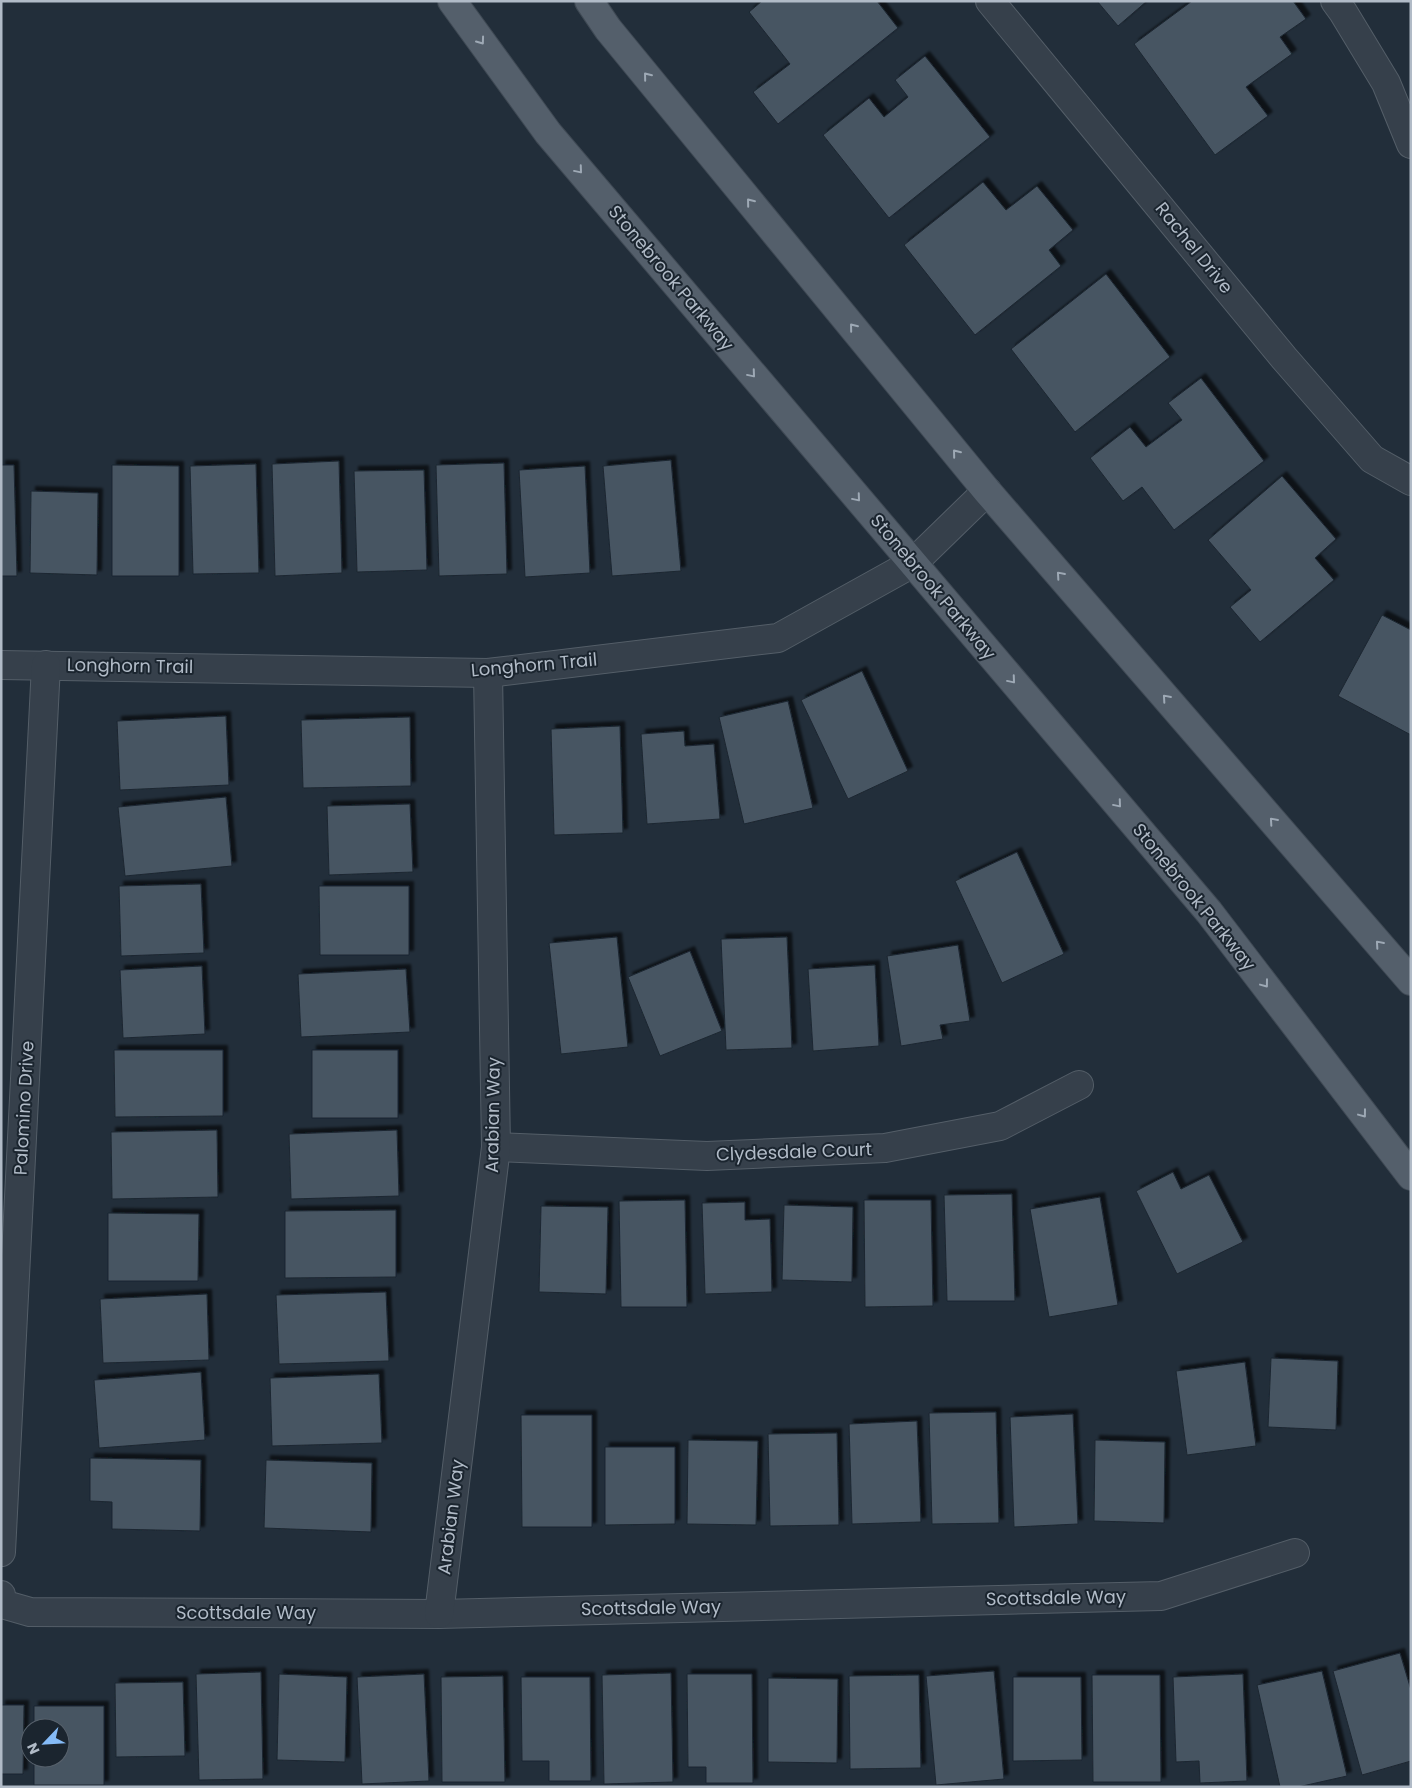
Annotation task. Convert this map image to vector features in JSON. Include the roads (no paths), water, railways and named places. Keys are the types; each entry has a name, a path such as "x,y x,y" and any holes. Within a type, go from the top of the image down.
{"main road":[{"name":"Stonebrook Parkway","path":"452,1 548,133 1209,912 1411,1176"},
{"path":"589,1 608,29 987,490 1411,981"}],"street":[{"name":"Rachel Drive","path":"990,1 1284,358 1372,459 1411,481"},
{"path":"1335,1 1386,83 1411,144"},
{"name":"Longhorn Trail","path":"1,665 488,673 778,638 913,563 987,490"},
{"name":"Palomino Drive","path":"1,1552 46,665"},
{"name":"Arabian Way","path":"439,1614 496,1147 488,673"},
{"name":"Clydesdale Court","path":"496,1147 706,1156 885,1148 1000,1126 1080,1085"},
{"name":"Scottsdale Way","path":"2,1604 30,1612 439,1614 1161,1596 1295,1553"},
{"path":"1,1595 2,1604"}]}
